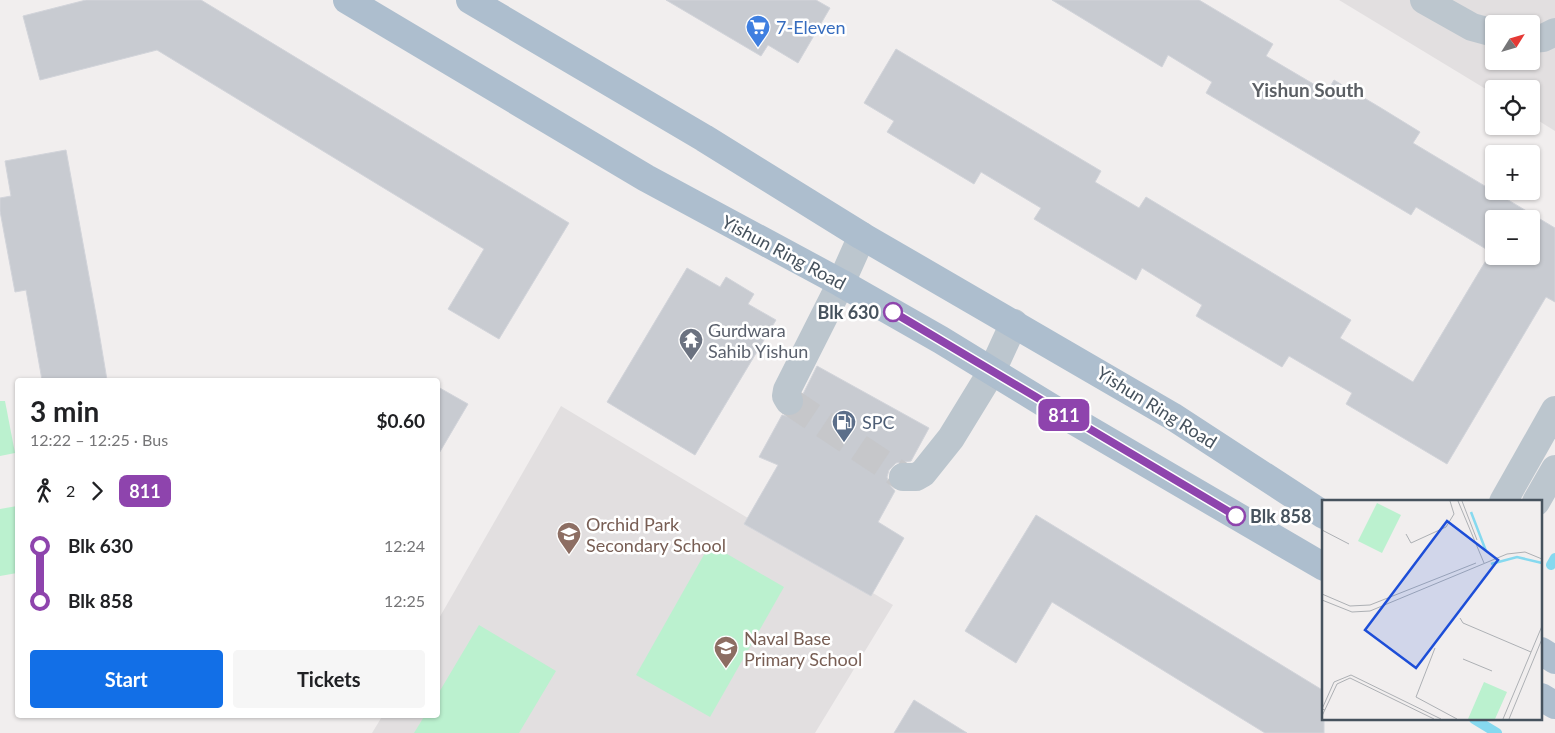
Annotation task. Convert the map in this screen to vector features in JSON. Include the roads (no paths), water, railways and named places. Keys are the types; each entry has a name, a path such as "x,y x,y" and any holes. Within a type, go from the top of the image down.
{"main road":[{"name":"Yishun Ring Road","path":"347,0 646,178 841,283 1322,566"},
{"name":"Yishun Ring Road","path":"470,0 704,138 862,236 1172,416 1322,514"},
{"path":"1542,652 1555,660"},
{"path":"1542,698 1555,705"}],"street":[{"path":"1424,0 1472,26 1485,30"},
{"path":"1540,38 1555,32"},
{"path":"789,401 786,396 787,390 841,283 862,236"},
{"path":"903,477 916,477 923,473 951,438 992,371 1014,323"},
{"path":"1503,500 1555,410"},
{"path":"1537,500 1555,469"}],"waterway":[{"path":"1551,565 1555,558"},
{"path":"1476,720 1497,733"}],"tunnel":[{"path":"789,401 903,477"}],"place":[{"name":"7-Eleven","path":"758,48"},
{"name":"Blk 630","path":"893,312"},
{"name":"Gurdwara Sahib Yishun","path":"691,361"},
{"name":"SPC","path":"844,443"},
{"name":"Blk 858","path":"1236,516"},
{"name":"Orchid Park Secondary School","path":"569,555"},
{"name":"Naval Base Primary School","path":"726,669"}],"district":[{"name":"Yishun South","path":"1308,89"}]}
